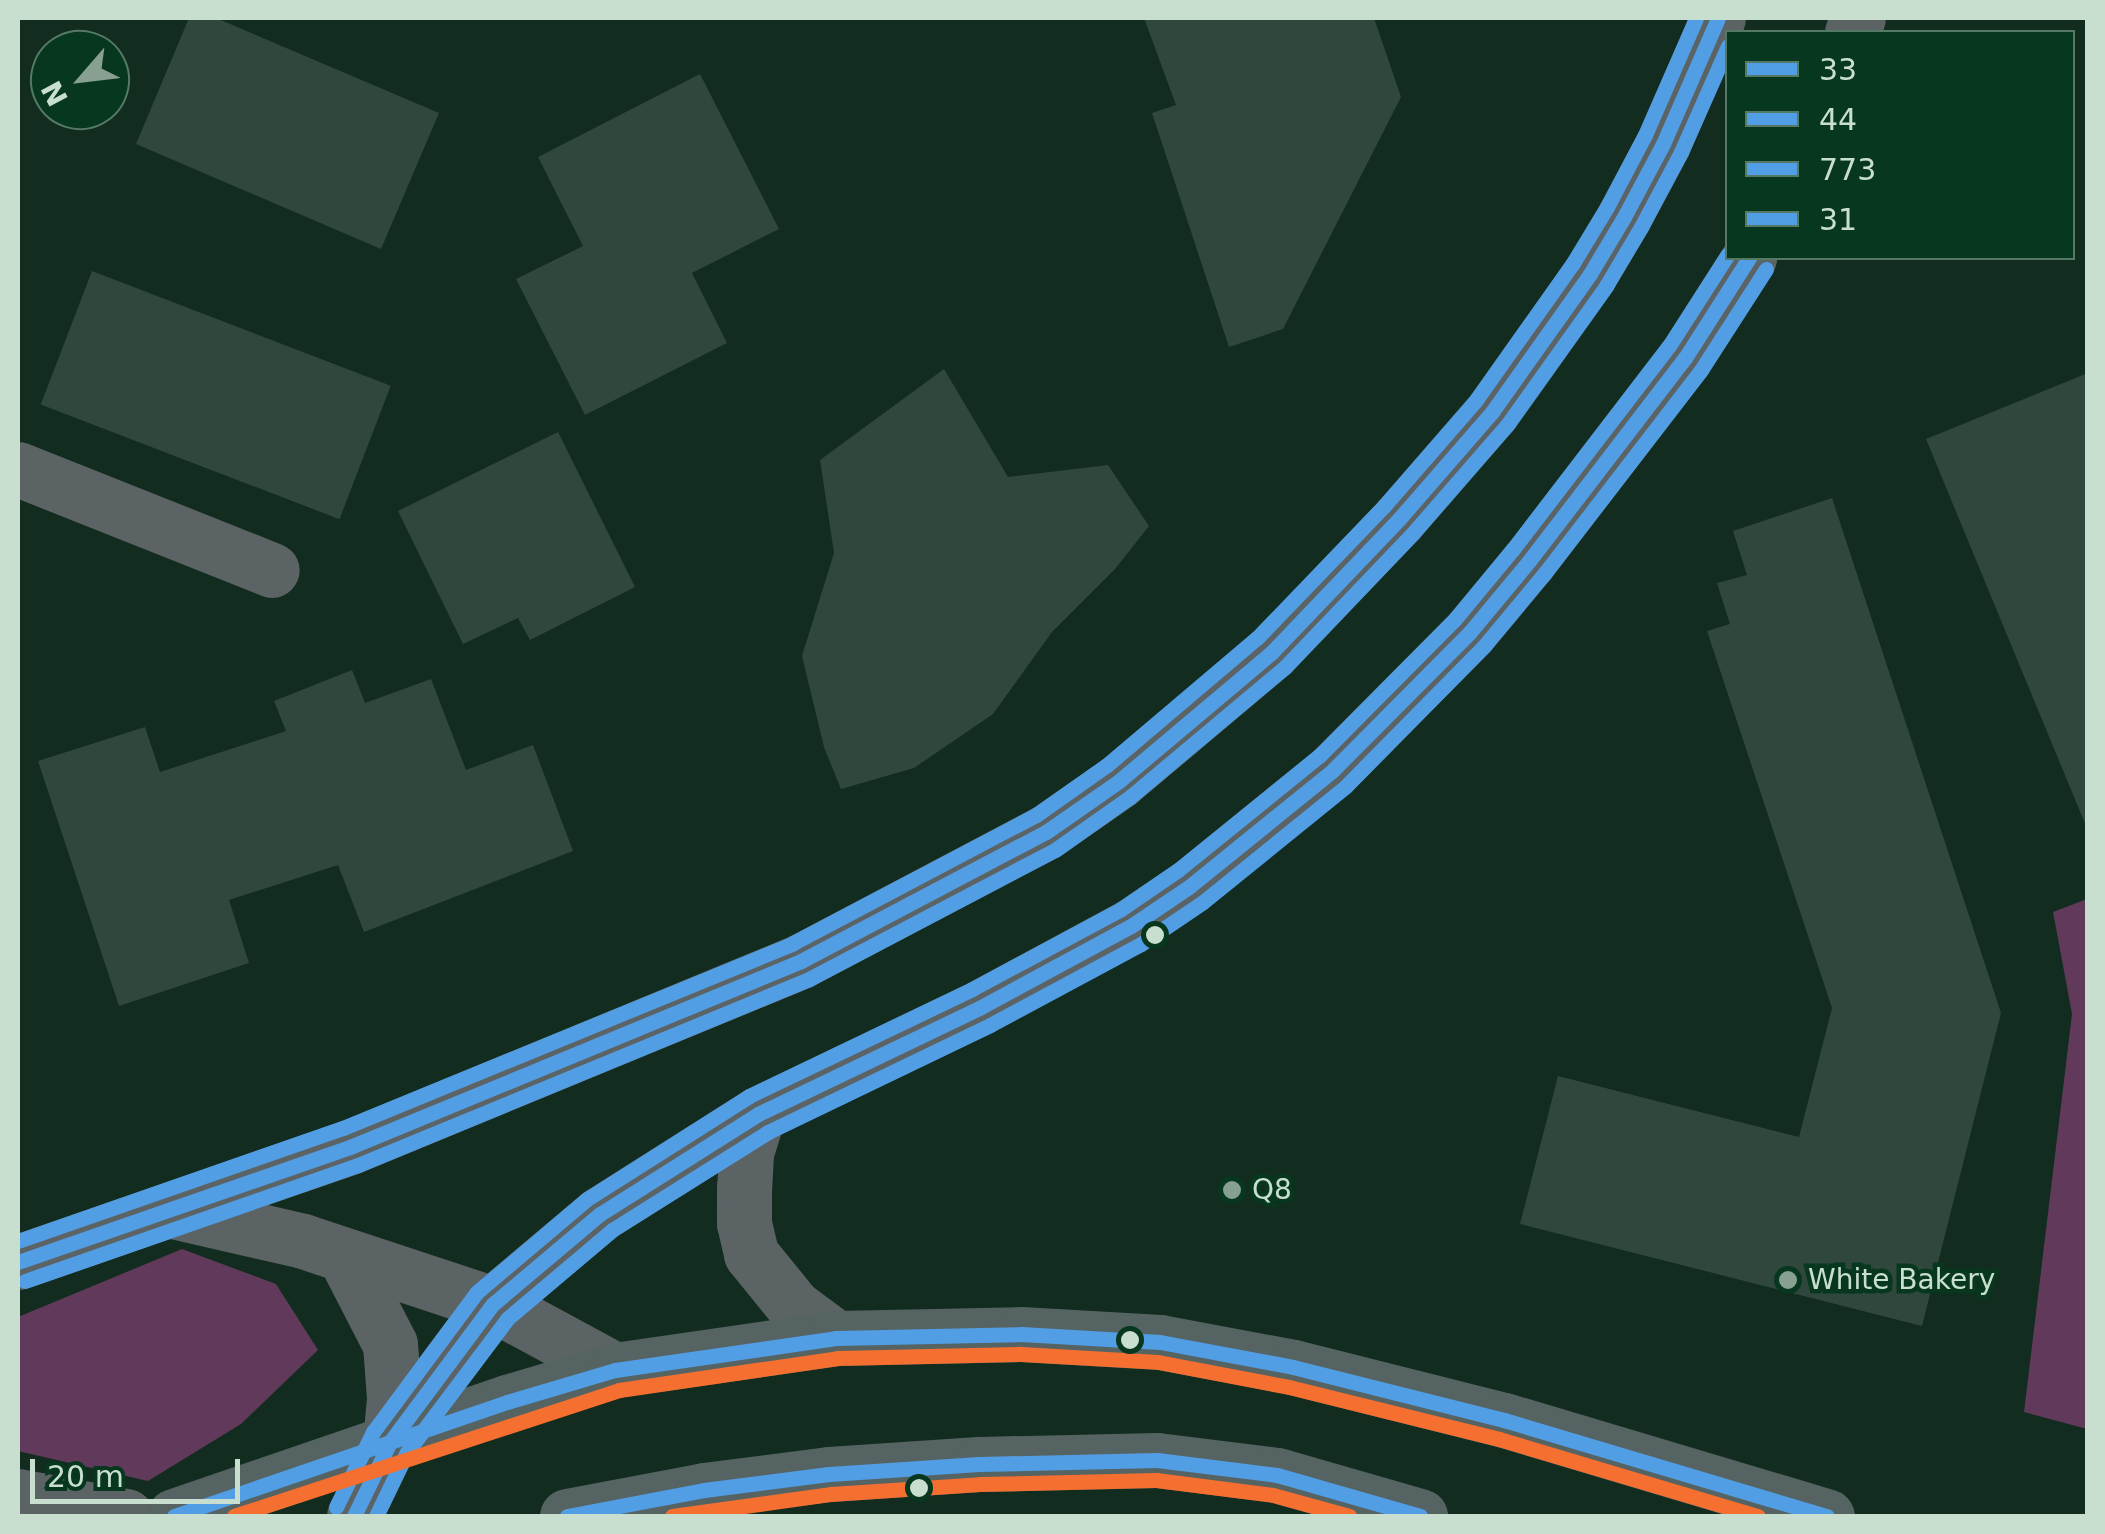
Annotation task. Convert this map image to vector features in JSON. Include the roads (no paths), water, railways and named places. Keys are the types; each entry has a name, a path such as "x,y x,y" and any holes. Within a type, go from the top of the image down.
{"main road":[{"path":"174,1516 615,1370 836,1338 1096,1336 1225,1352 1504,1420 1827,1516"},
{"path":"567,1516 704,1490 829,1474 980,1464 1157,1460 1277,1475 1420,1516"}],"street":[{"path":"18,1262 350,1148 801,960 1046,832 1147,759 1226,693 1307,617 1492,412 1552,330 1624,217 1662,144 1718,18"},
{"path":"354,1516 390,1442 492,1304 600,1214 758,1114 981,1007 1119,933 1190,886 1333,770 1470,632 1529,561 1686,358 1749,260"},
{"path":"18,469 272,570"},
{"path":"758,1114 745,1170 744,1223 751,1254 794,1307 836,1338"},
{"path":"168,1210 303,1241 492,1304 615,1370"},
{"path":"345,1257 390,1344 394,1399 390,1442"},
{"path":"18,1496 126,1516"}],"place":[{"name":"Q8","path":"1232,1190"},
{"name":"White Bakery","path":"1788,1280"}]}
